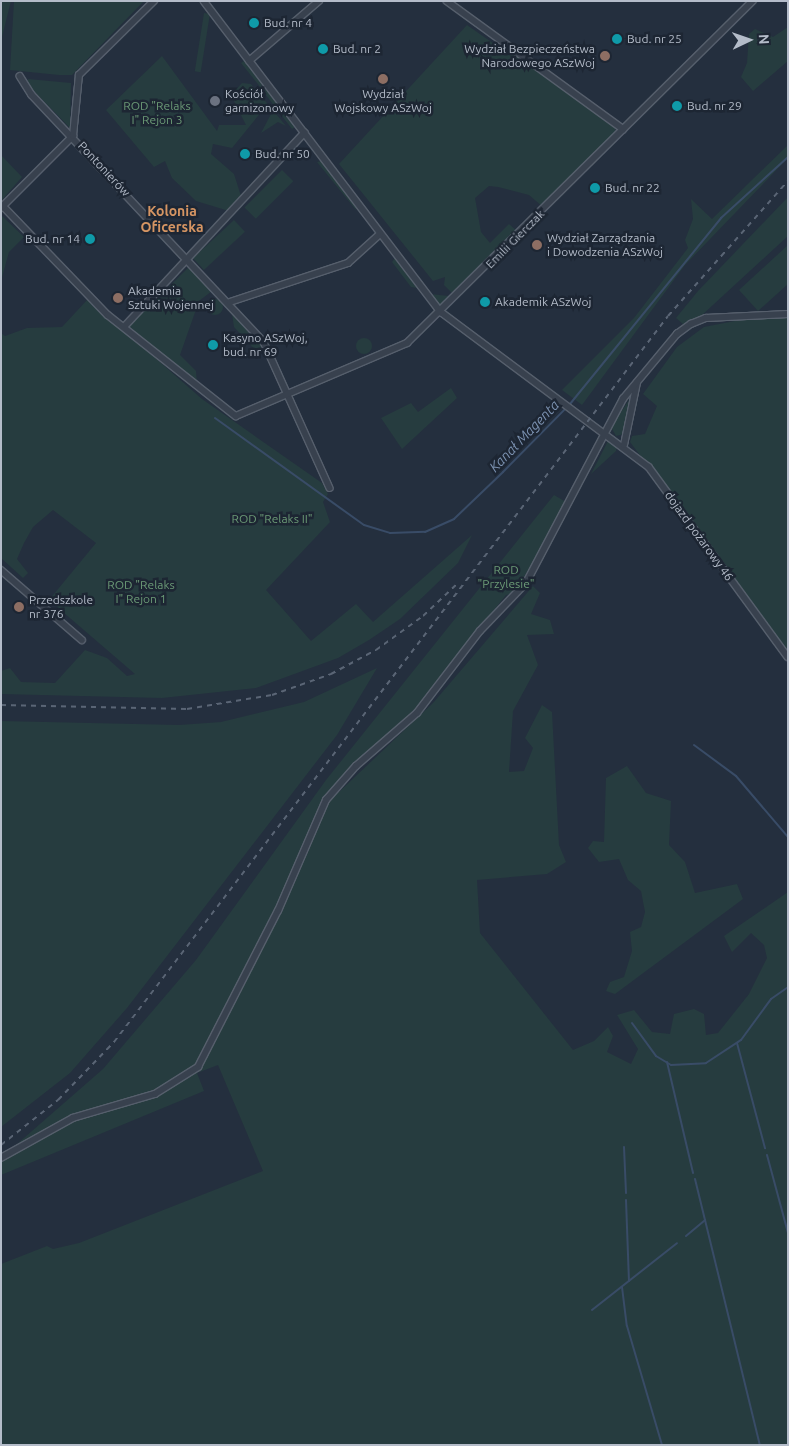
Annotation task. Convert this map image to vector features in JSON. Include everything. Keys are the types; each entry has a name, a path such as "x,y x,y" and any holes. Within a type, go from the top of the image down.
{"street":[{"path":"154,1 78,74 73,136 2,207 124,327 304,133"},
{"name":"dojazd pożarowy 46","path":"204,1 380,234 442,312 624,445 649,467 788,657"},
{"path":"249,61 319,1"},
{"path":"447,1 623,129"},
{"name":"Emilii Gierczak","path":"124,327 236,416 289,396 397,349 442,312 752,1"},
{"name":"Pontonierów","path":"20,76 73,136 230,302 264,342 330,488"},
{"path":"230,302 240,302 348,263 380,234"},
{"path":"237,310 240,302"},
{"path":"1,1158 73,1118 155,1094 198,1066 278,911 326,800 356,766 417,713 480,631 526,583 606,433 638,381 691,324 706,318 788,314"},
{"path":"624,445 638,381"},
{"path":"1,570 82,640"}],"green space":[{"path":"1,1 11,1 1,41"},
{"path":"14,1 144,1 72,75 59,75 10,70"},
{"path":"204,13 210,14 201,72 195,71"},
{"path":"467,25 510,55 514,51 615,126 615,134 543,207 529,195 498,187 489,186 475,198 481,232 490,243 509,224 518,232 453,294 444,285 445,277 433,281 339,164"},
{"path":"788,27 788,61 753,91 741,77 747,63 749,34 755,29 773,37"},
{"name":"ROD \"Relaks I\" Rejon 3","path":"162,56 217,131 219,125 246,125 231,95 242,83 251,84 286,126 278,122 261,133 271,114 262,111 232,148 213,144 211,154 234,174 241,196 248,195 229,211 196,201 172,178 165,161 154,167 106,110"},
{"path":"245,60 262,83 261,88 241,63"},
{"path":"28,79 71,83 70,128 28,85"},
{"path":"262,90 267,90 295,127 292,129"},
{"path":"788,145 788,158 685,265 582,405 562,390 634,318 688,248 685,240 693,219 691,199 712,219"},
{"path":"1,155 22,177 1,201"},
{"path":"322,161 355,204 356,210 317,162"},
{"path":"282,170 293,181 256,219 245,207"},
{"path":"788,197 788,236 701,316 683,324 676,318 698,291"},
{"path":"1,215 24,237 9,252 1,281"},
{"path":"234,220 245,232 204,270 193,258"},
{"path":"788,245 788,284 758,311 739,290"},
{"path":"395,258 418,288 411,287 392,262"},
{"path":"191,265 212,291 199,301 180,355 196,371 197,384 129,326"},
{"path":"430,294 449,296 451,298 440,306"},
{"path":"88,299 202,399 322,483 328,494 323,502 330,522 266,590 311,641 356,604 373,622 472,535 458,563 400,619 369,640 338,658 256,688 162,698 1,694 1,671 10,668 21,682 55,683 85,650 107,658 127,676 135,674 49,600 96,543 53,510 33,527 24,543 17,559 28,573 23,578 1,558 1,333 5,336 27,328 62,327"},
{"path":"212,299 218,299 223,304 221,313 212,315 207,310 207,304"},
{"path":"232,314 261,348 256,351 234,327"},
{"path":"750,318 788,318 788,652 630,442 632,436 645,434 657,406 643,394 677,347 704,327"},
{"path":"361,338 367,338 372,343 370,352 361,354 356,349 356,343"},
{"path":"451,388 457,398 402,449 381,418 411,403 418,412"},
{"path":"629,400 624,434 616,436 611,427"},
{"path":"609,439 617,446 616,451 591,474"},
{"name":"ROD \"Przylesie\"","path":"554,495 566,502 550,538 512,594 506,595 409,716 333,788 339,792 433,703 533,586 540,593 531,614 550,620 554,634 527,635 538,665 513,711 509,772 524,771 533,748 525,738 542,705 552,712 559,845 566,862 547,874 477,880 480,933 573,1050 594,1041 608,1027 613,1036 607,1052 631,1064 638,1049 617,1015 634,1010 652,1032 670,1034 674,1014 694,1009 704,1014 706,1035 718,1033 749,994 767,958 764,945 751,933 732,952 724,936 788,892 788,1445 1,1445 1,1264 47,1246 53,1249 79,1243 263,1171 218,1065 197,1073 204,1091 1,1175 1,1158 103,1069 196,960 326,780"},
{"path":"377,668 337,735 127,1008 70,1073 1,1127 1,721 179,725 221,722 304,702"},
{"path":"627,766 646,793 671,801 669,845 685,862 695,893 737,884 743,899 615,994 606,991 610,982 624,977 632,951 630,932 641,927 645,912 641,891 628,880 619,859 599,862 588,848 593,841 604,842 606,778"}],"waterway":[{"name":"Kanał Magenta","path":"215,418 364,525 390,533 425,532 454,519 570,404 721,218 788,157"},
{"path":"694,745 736,776 788,837"},
{"path":"632,1023 656,1056 671,1065 706,1063 741,1040 771,999 788,987"},
{"path":"737,1043 765,1148"},
{"path":"667,1062 693,1173"},
{"path":"624,1147 626,1193"},
{"path":"767,1155 788,1233"},
{"path":"695,1179 760,1445"},
{"path":"626,1200 629,1281"},
{"path":"686,1236 705,1220"},
{"path":"592,1310 677,1243"},
{"path":"622,1287 627,1326 662,1445"}],"railway":[{"path":"1,1145 58,1100 114,1042 668,316 788,181"},
{"path":"1,705 187,709 272,695 331,674 376,650 423,616 457,584"}],"place":[{"name":"Bud. nr 4","path":"254,23"},
{"name":"Bud. nr 25","path":"617,39"},
{"name":"Bud. nr 2","path":"323,49"},
{"name":"Wydział Bezpieczeństwa Narodowego ASzWoj","path":"605,56"},
{"name":"Wydział Wojskowy ASzWoj","path":"383,79"},
{"name":"Kościół garnizonowy","path":"215,101"},
{"name":"Bud. nr 29","path":"677,106"},
{"name":"Bud. nr 50","path":"245,154"},
{"name":"Bud. nr 22","path":"595,188"},
{"name":"Bud. nr 14","path":"90,239"},
{"name":"Wydział Zarządzania i Dowodzenia ASzWoj","path":"537,245"},
{"name":"Akademia Sztuki Wojennej","path":"118,298"},
{"name":"Akademik ASzWoj","path":"485,302"},
{"name":"Kasyno ASzWoj, bud. nr 69","path":"213,345"},
{"name":"Przedszkole nr 376","path":"19,607"}],"district":[{"name":"Kolonia Oficerska","path":"172,220"}],"park label":[{"name":"ROD \"Relaks II\"","path":"272,519"},
{"name":"ROD \"Relaks I\" Rejon 1","path":"141,592"}]}
